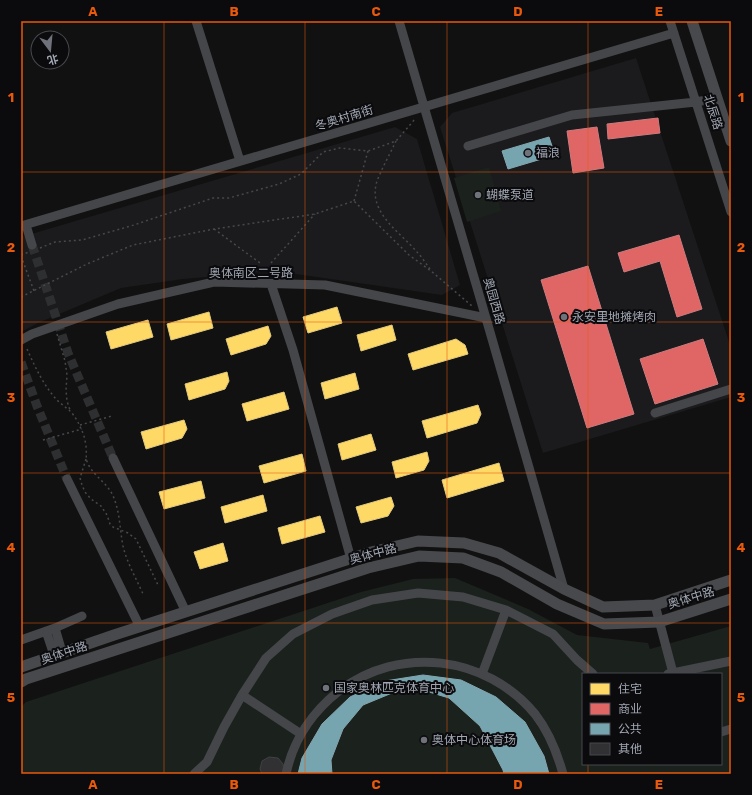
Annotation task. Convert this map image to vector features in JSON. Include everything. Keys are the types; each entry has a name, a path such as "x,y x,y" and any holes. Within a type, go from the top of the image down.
{"main road":[{"name":"北辰路","path":"692,21 731,141"},
{"name":"奥体中路","path":"21,667 371,552 418,541 464,543 499,553 564,589 603,607 655,605 731,580"},
{"name":"奥体中路","path":"21,682 26,679 368,568 419,556 463,558 501,572 557,604 604,624 659,622 731,599"}],"street":[{"path":"196,21 240,161"},
{"name":"奥园西路","path":"399,21 564,589"},
{"name":"北辰路","path":"670,21 731,212"},
{"name":"冬奥村南街","path":"23,226 674,33"},
{"path":"468,146 572,115 696,102 717,98"},
{"path":"23,226 32,245"},
{"name":"奥体南区二号路","path":"21,340 32,334 118,304 214,282 325,285 486,318"},
{"path":"271,284 293,350 352,559"},
{"path":"655,413 731,389"},
{"path":"113,458 186,612"},
{"path":"67,479 140,627"},
{"path":"194,774 207,762 242,695 266,658 293,634 332,614 372,600 418,593 462,598 506,610 552,634 592,673"},
{"path":"655,605 670,673 731,661"},
{"path":"482,674 506,610"},
{"path":"21,640 51,630 82,616"},
{"path":"51,630 58,654"},
{"path":"286,774 291,756 301,734 310,720 320,708 344,687 378,670 404,663 436,662 452,664 482,674 511,691 524,702 545,729 553,743 563,774"},
{"path":"242,695 301,734"}],"path":[{"path":"415,118 396,141 377,182 375,194 377,206 384,218 418,252 431,271"},
{"path":"34,291 21,256 55,242 82,240 134,225 213,198 229,198 279,184 301,174 323,152 340,148 368,151 396,141"},
{"path":"354,201 368,151"},
{"path":"354,201 409,254 486,318"},
{"path":"21,298 87,264 133,245 214,229 315,214 354,201"},
{"path":"271,263 315,214"},
{"path":"214,229 260,263"},
{"path":"57,334 65,361 67,376 67,401 70,411"},
{"path":"27,348 39,376 57,400 70,411 82,429 86,443 86,459 80,478 85,492 91,499 101,506 113,527 128,533 136,539 158,585"},
{"path":"80,425 112,416"},
{"path":"43,440 82,429"},
{"path":"86,459 96,475 103,481 115,499 124,547 133,574 143,594"}],"shaded area":[{"path":"636,58 731,348 731,397 543,453 440,127 452,113"},
{"path":"395,127 417,139 460,285 442,295 275,271 183,279 121,288 38,323 21,332 21,237"},
{"name":"蝴蝶泵道","path":"489,167 501,211 467,222 454,178"},
{"name":"国家奥林匹克体育中心","path":"455,578 528,609 577,635 648,643 650,649 731,626 731,774 21,774 21,707 26,702 361,592 413,579"}],"building: 住宅":[{"path":"337,307 342,323 308,333 303,317"},
{"path":"209,312 213,328 171,340 167,324"},
{"path":"148,320 153,337 111,349 106,332"},
{"path":"392,325 396,340 361,351 357,335"},
{"path":"268,326 271,336 266,344 231,355 226,339"},
{"path":"456,339 465,345 468,354 413,370 408,354"},
{"path":"227,372 229,381 225,389 189,400 185,384"},
{"path":"355,373 359,389 325,399 321,383"},
{"path":"284,392 289,409 247,421 242,404"},
{"path":"478,405 481,414 477,423 427,438 422,421"},
{"path":"184,420 187,429 182,438 146,449 141,432"},
{"path":"371,434 376,450 342,460 338,444"},
{"path":"427,452 429,461 424,470 396,478 392,462"},
{"path":"302,454 306,471 264,483 259,466"},
{"path":"499,463 504,481 447,498 442,480"},
{"path":"201,481 205,498 164,509 159,492"},
{"path":"263,495 267,511 225,523 221,507"},
{"path":"391,497 394,506 388,516 361,523 356,507"},
{"path":"320,516 325,532 282,544 278,528"},
{"path":"223,543 228,561 200,569 194,552"}],"building: 商业":[{"path":"658,118 660,133 608,139 607,124"},
{"path":"597,127 604,168 573,173 567,131"},
{"path":"679,235 702,309 677,317 660,261 624,272 618,253"},
{"path":"588,266 634,414 587,428 541,280"},
{"path":"703,339 718,384 655,404 640,359"}],"building: 公共":[{"name":"福浪","path":"549,137 555,155 508,169 502,151"},
{"path":"423,675 461,680 496,697 525,722 544,756 549,774 504,774 480,726 449,698 419,689 392,693 363,705 343,729 331,760 332,774 298,774 302,758 322,724 350,697 385,681"}],"building: 其他":[{"path":"269,757 278,758 283,764 284,772 282,774 262,774 260,769 262,761"}],"tunnel":[{"path":"32,245 68,353 113,458"},
{"path":"21,362 37,406 67,479"}],"place":[{"name":"福浪","path":"528,153"},
{"name":"蝴蝶泵道","path":"478,195"},
{"name":"永安里地摊烤肉","path":"564,317"},
{"name":"国家奥林匹克体育中心","path":"326,688"},
{"name":"奥体中心体育场","path":"424,740"}]}
